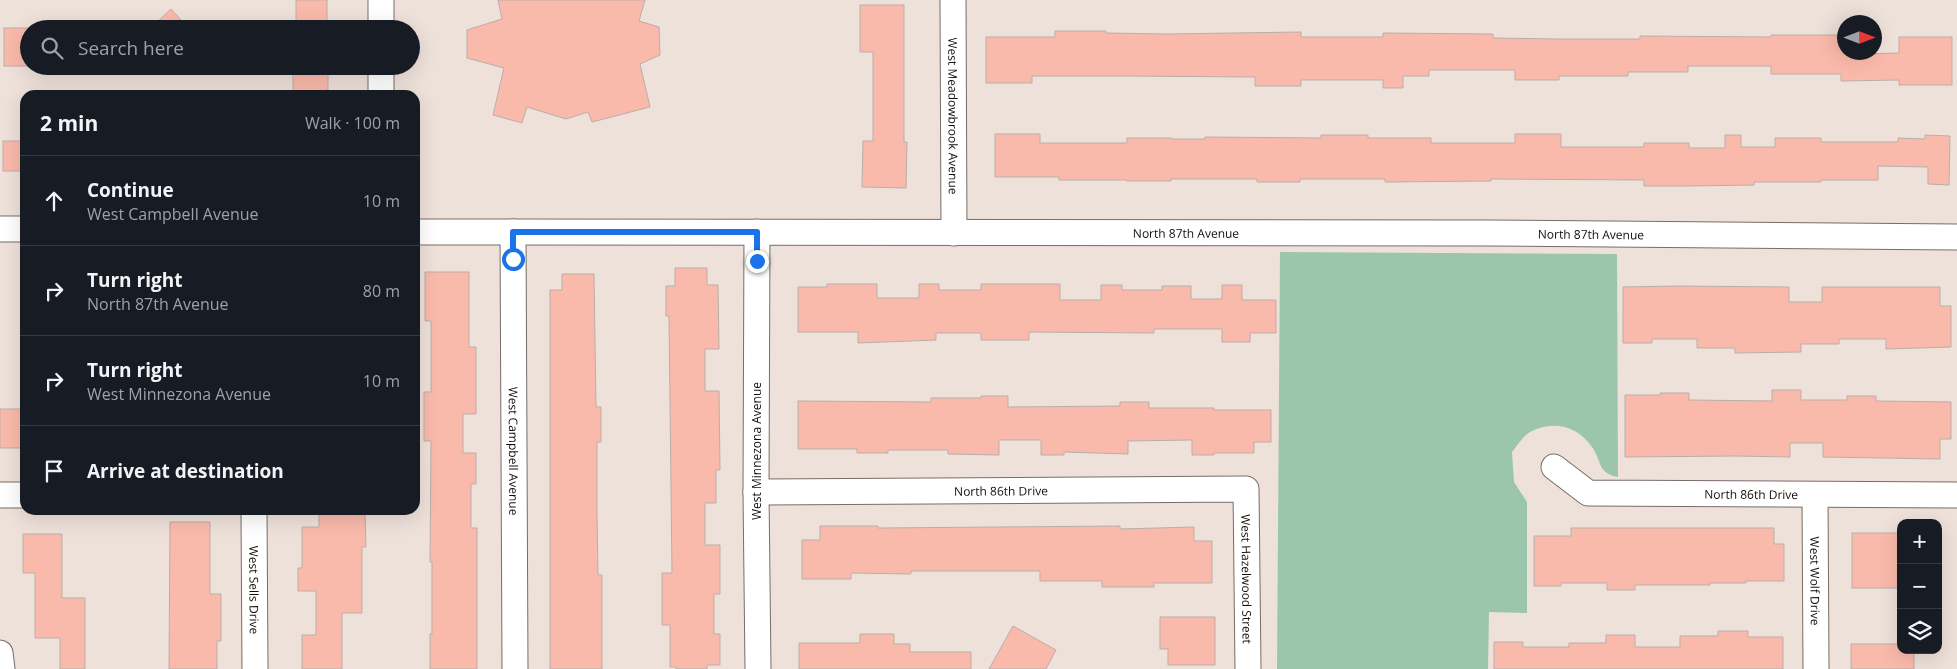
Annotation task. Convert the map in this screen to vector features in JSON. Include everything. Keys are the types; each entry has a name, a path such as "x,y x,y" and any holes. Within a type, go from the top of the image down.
{"street":[{"path":"381,0 381,20"},
{"name":"West Meadowbrook Avenue","path":"953,0 954,234"},
{"path":"381,75 381,90"},
{"path":"0,229 20,229"},
{"name":"North 87th Avenue","path":"420,232 1496,234 1957,237"},
{"name":"West Campbell Avenue","path":"513,232 514,669"},
{"name":"West Minnezona Avenue","path":"757,232 756,492 758,669"},
{"name":"North 86th Drive","path":"1554,467 1588,493 1957,495"},
{"name":"North 86th Drive","path":"756,492 1246,489"},
{"name":"West Hazelwood Street","path":"1246,489 1248,669"},
{"path":"0,495 20,494"},
{"name":"West Wolf Drive","path":"1814,495 1816,669"},
{"name":"West Sells Drive","path":"254,515 255,669"}],"green space":[{"path":"1280,252 1617,254 1618,477 1606,473 1592,447 1586,440 1572,429 1564,427 1547,426 1538,428 1530,432 1512,452 1514,482 1527,502 1527,613 1489,612 1488,669 1277,669"}],"building":[{"path":"296,0 327,0 327,20 296,20"},
{"path":"498,0 645,0 639,21 659,27 660,55 640,64 650,107 592,122 588,112 566,119 527,107 522,123 493,115 504,68 467,58 467,30 502,19"},
{"path":"860,5 904,5 904,142 907,142 906,188 862,187 863,141 873,141 873,52 860,52"},
{"path":"171,9 181,20 159,20"},
{"path":"4,28 20,28 20,66 4,66"},
{"path":"1055,31 1167,34 1301,32 1301,37 1383,37 1383,33 1493,34 1493,38 1559,39 1640,39 1640,36 1771,37 1771,35 1837,35 1837,60 1882,60 1882,53 1899,53 1899,37 1952,37 1952,85 1899,85 1899,80 1841,81 1841,74 1771,74 1771,66 1688,66 1688,72 1628,72 1628,76 1559,76 1559,80 1515,80 1515,70 1429,70 1429,76 1403,76 1403,88 1383,88 1383,80 1301,80 1301,86 1255,86 1255,77 1032,76 1032,83 986,83 986,37 1055,37"},
{"path":"293,75 328,75 328,90 293,90"},
{"path":"995,134 1040,134 1040,143 1127,143 1127,138 1321,138 1321,135 1368,135 1368,138 1431,138 1431,143 1515,143 1515,134 1561,134 1561,147 1644,147 1644,143 1689,143 1689,148 1725,148 1725,135 1741,135 1741,147 1775,147 1775,138 1821,138 1821,142 1898,142 1898,138 1925,139 1925,135 1950,136 1949,185 1928,184 1928,167 1878,166 1878,180 1754,182 1754,185 1689,186 1644,186 1644,180 1491,179 1491,181 1385,182 1385,179 1300,179 1300,182 1257,182 1257,179 1127,181 1059,180 1059,177 995,177"},
{"path":"3,141 20,141 20,171 3,171"},
{"path":"675,268 707,268 707,285 718,285 719,349 705,349 705,391 719,391 720,470 716,470 716,503 705,503 705,545 720,545 720,594 714,594 714,634 720,634 720,665 707,665 707,669 676,669 676,667 670,667 670,625 662,625 662,573 672,573 669,316 666,316 666,286 675,286"},
{"path":"425,272 469,272 469,347 476,347 476,414 463,414 463,453 476,453 476,484 471,484 471,528 477,528 477,669 430,669 430,634 432,634 432,562 430,562 431,441 424,441 424,392 431,392 431,321 425,321"},
{"path":"562,274 594,274 596,407 601,407 601,442 597,442 597,514 598,575 602,575 602,669 550,669 550,290 562,290"},
{"path":"827,284 877,284 877,298 919,298 919,284 939,284 939,290 981,290 981,284 1060,284 1060,300 1101,300 1101,285 1122,285 1122,290 1162,290 1162,286 1191,286 1191,299 1222,299 1222,285 1242,285 1242,300 1276,300 1276,333 1250,333 1250,342 1222,342 1222,329 1154,329 1154,333 1029,332 1029,340 981,340 981,333 936,333 936,340 858,343 858,332 798,332 798,287 827,287"},
{"path":"1623,287 1789,287 1789,302 1822,302 1822,287 1940,287 1940,306 1951,306 1951,347 1886,349 1886,339 1839,339 1839,344 1801,344 1801,352 1735,353 1735,348 1697,348 1697,339 1652,339 1652,343 1623,343"},
{"path":"1772,390 1801,390 1801,400 1847,400 1847,396 1876,396 1876,401 1951,402 1951,439 1940,439 1940,459 1823,457 1823,443 1790,443 1790,457 1625,457 1625,395 1689,393 1689,400 1772,401"},
{"path":"981,396 1008,396 1008,407 1120,406 1120,402 1149,402 1149,408 1271,410 1271,442 1254,442 1254,453 1214,453 1214,455 1192,455 1192,440 1128,441 1128,454 1064,452 1064,455 1041,455 1041,440 999,440 999,455 948,454 948,450 888,450 888,453 857,453 857,449 798,449 798,401 931,402 931,398 981,398"},
{"path":"0,409 20,409 20,448 0,448"},
{"path":"319,515 365,515 366,547 362,547 362,613 342,613 342,669 302,669 302,635 316,635 316,591 298,591 298,568 302,568 302,527 319,527"},
{"path":"170,522 210,522 210,594 221,594 221,641 217,641 217,669 169,669"},
{"path":"820,526 878,526 878,528 1120,526 1120,529 1194,527 1194,541 1212,541 1212,583 1154,583 1154,587 1102,587 1102,581 1040,581 1040,571 911,571 911,574 851,573 851,579 802,579 802,540 820,540"},
{"path":"1571,528 1774,528 1774,544 1784,544 1784,581 1746,581 1746,583 1710,583 1710,585 1635,585 1635,590 1607,590 1607,583 1561,583 1561,586 1534,586 1534,536 1571,536"},
{"path":"1852,533 1897,533 1897,588 1852,588"},
{"path":"23,534 62,534 62,598 85,598 85,669 60,669 60,638 35,638 35,573 23,573"},
{"path":"1160,617 1215,617 1215,665 1168,665 1168,649 1160,649"},
{"path":"1013,626 1056,650 1046,669 989,669"},
{"path":"1718,631 1748,631 1748,637 1783,637 1783,669 1494,669 1494,642 1523,642 1523,647 1569,647 1569,643 1606,643 1606,635 1635,635 1635,647 1680,647 1680,636 1718,636"},
{"path":"860,634 894,634 894,644 910,644 910,652 971,652 971,669 799,669 799,643 860,643"},
{"path":"1851,644 1897,644 1897,654 1914,654 1914,669 1851,669"}],"route":[{"path":"513,259 513,232 757,232 757,261"}]}
